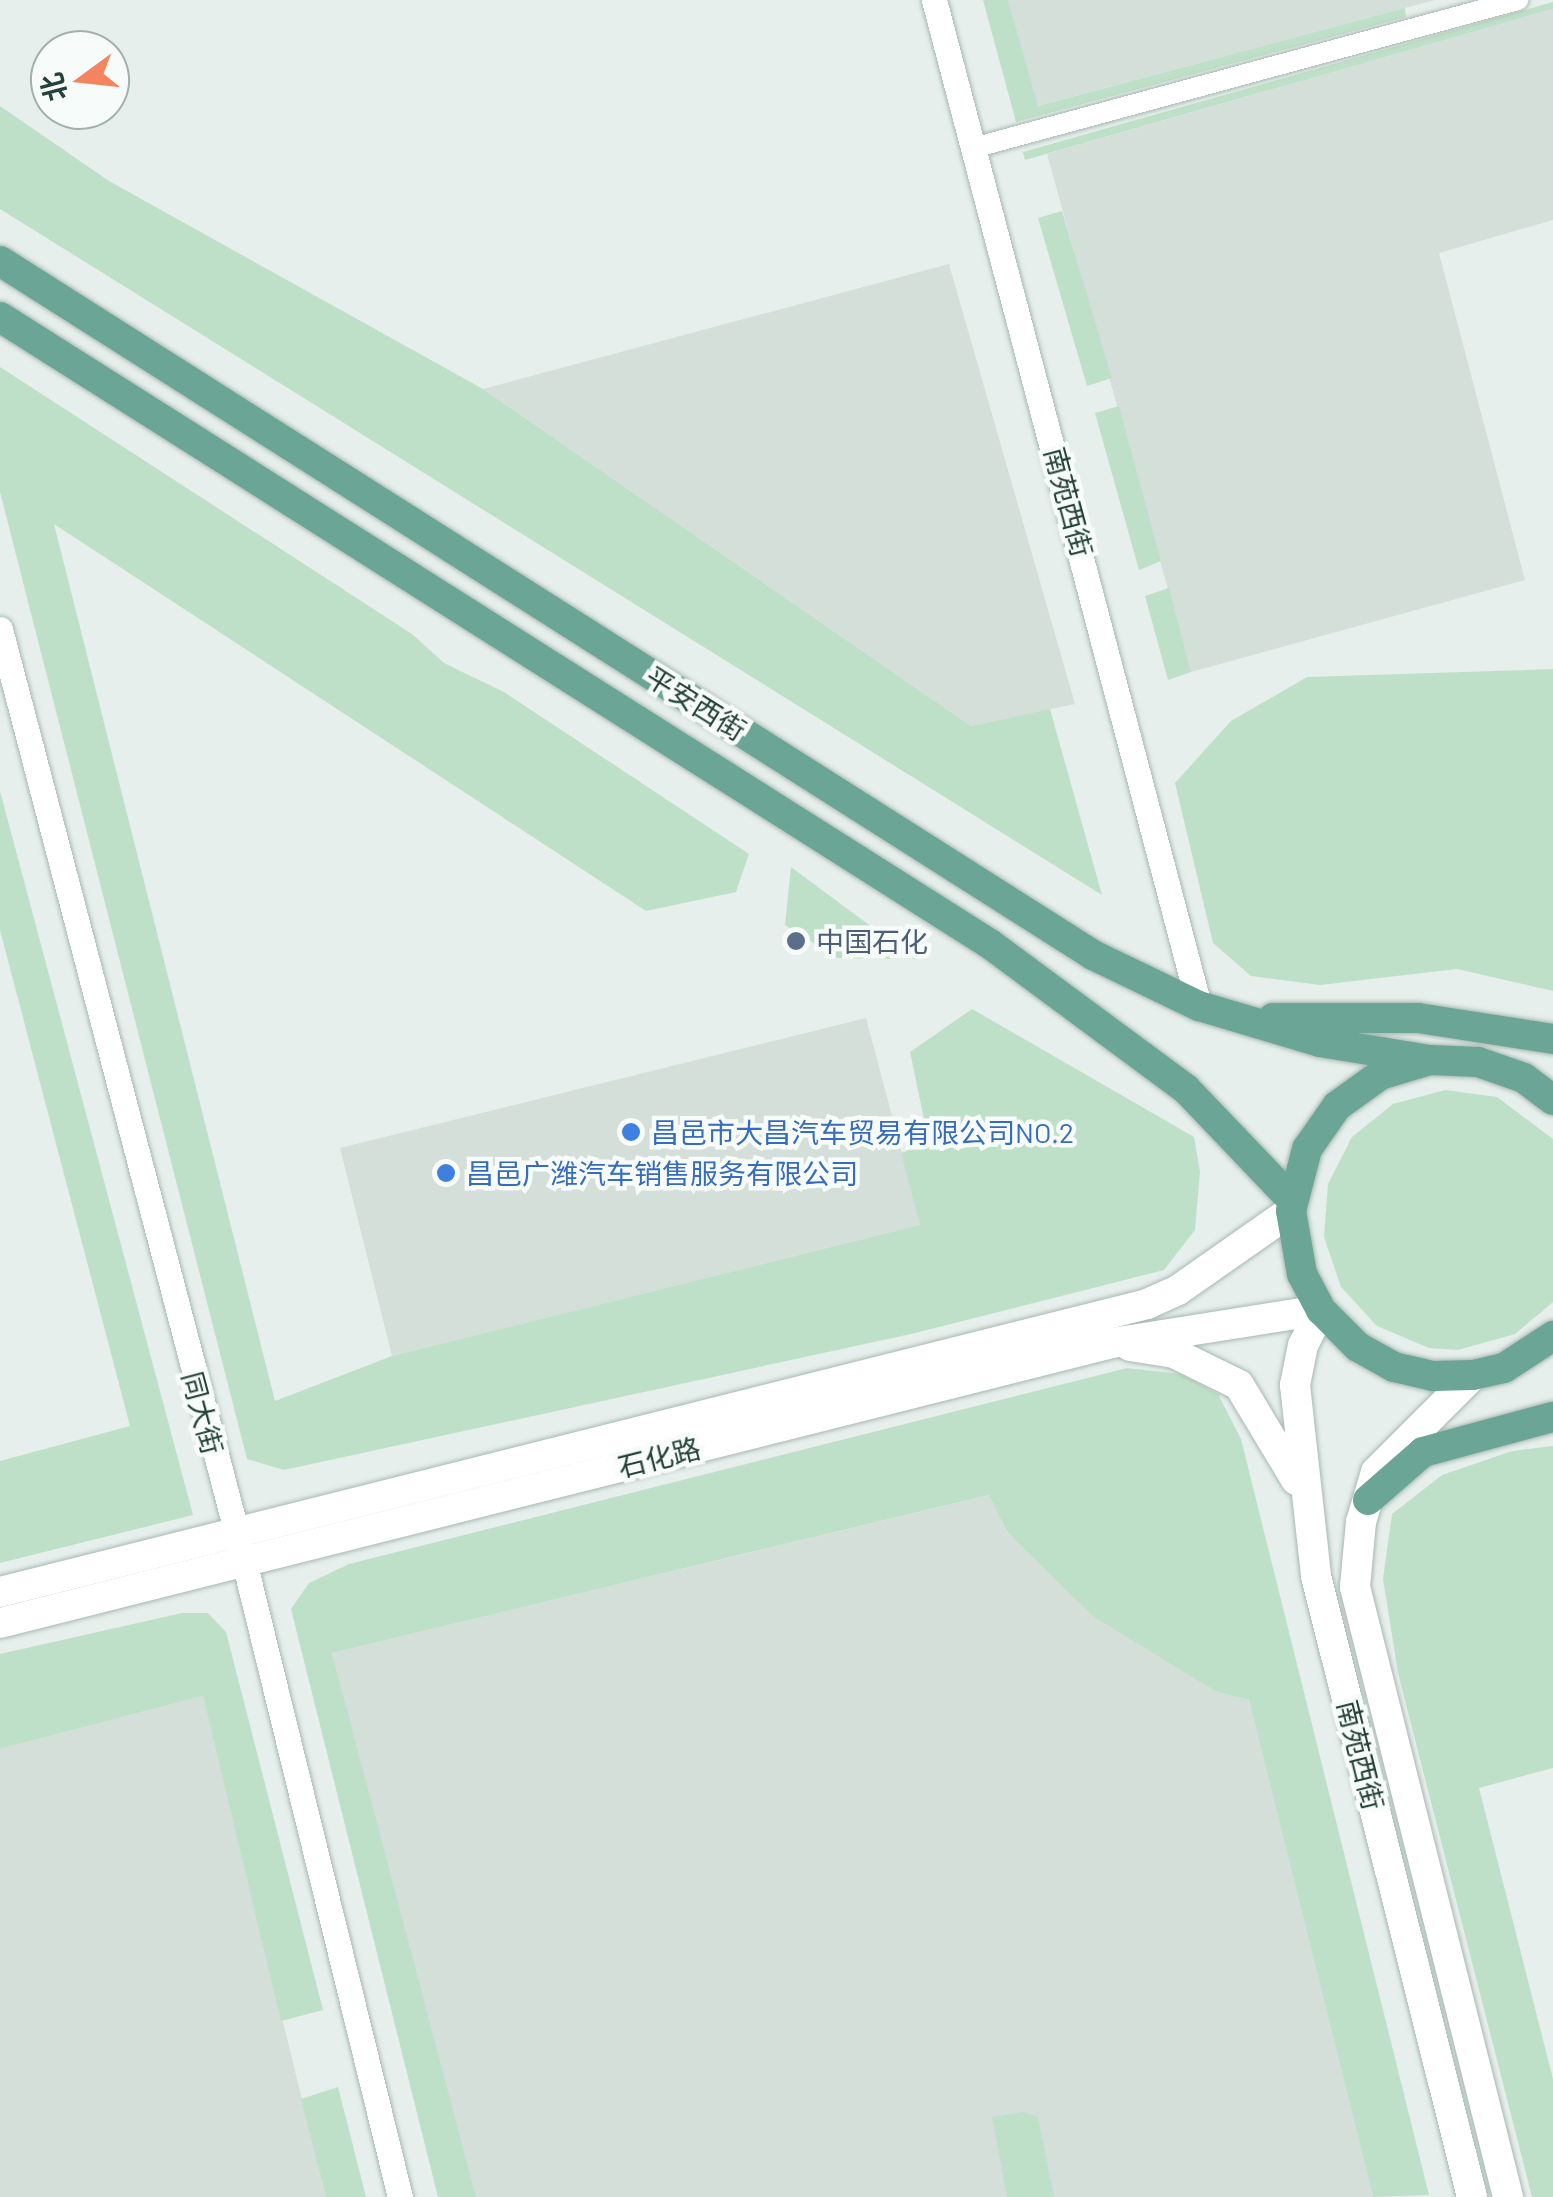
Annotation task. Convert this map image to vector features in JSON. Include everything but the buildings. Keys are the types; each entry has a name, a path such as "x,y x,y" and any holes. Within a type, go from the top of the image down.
{"main road":[{"name":"平安西街","path":"0,261 1093,955 1199,1006 1320,1042 1430,1060"},
{"name":"平安西街","path":"0,317 990,944 1186,1089 1292,1206"},
{"path":"1240,1018 1418,1018 1553,1039"},
{"path":"1546,1351 1473,1376 1432,1376 1394,1367 1358,1348 1320,1310 1302,1274 1292,1206 1307,1149 1337,1106 1380,1075 1430,1060 1478,1062 1524,1078 1553,1100"},
{"name":"石化路","path":"0,1624 239,1547 1146,1304 1178,1290 1292,1206"},
{"name":"石化路","path":"0,1592 239,1547 1112,1343 1320,1310"},
{"name":"南苑西街","path":"1320,1310 1303,1345 1295,1386 1316,1576 1472,2197"},
{"path":"1112,1343 1174,1352 1239,1385 1306,1499"},
{"name":"南苑西街","path":"1473,1376 1376,1472 1355,1588 1508,2197"},
{"path":"1368,1500 1422,1452 1553,1417"}],"street":[{"name":"南苑西街","path":"934,0 1199,1006"},
{"path":"974,148 1518,0"},
{"name":"同大街","path":"0,630 239,1547 400,2197"}],"shaded area":[{"path":"1008,0 1435,0 1037,106"},
{"path":"1553,9 1553,220 1439,253 1525,580 1191,672 1047,154"},
{"path":"949,264 1075,704 971,726 483,389"},
{"path":"866,1018 921,1225 392,1356 340,1148"},
{"path":"990,1495 1007,1533 1217,1692 1249,1700 1373,2197 471,2197 332,1653"},
{"path":"203,1696 326,2197 0,2197 0,1749"}],"green space":[{"path":"983,0 1008,0 1038,106 1405,8 1406,17 1016,122"},
{"path":"1553,2 1553,9 1025,160 1023,152"},
{"path":"0,106 109,181 483,389 971,726 1050,709 1102,895 0,209"},
{"path":"1062,211 1112,378 1087,386 1038,218"},
{"path":"0,367 412,634 444,663 504,692 749,854 736,892 646,911 54,524 275,1401 392,1356 920,1225 901,1153 929,1143 910,1052 972,1009 1194,1137 1200,1172 1195,1230 1164,1270 911,1334 284,1470 247,1459 0,492"},
{"path":"1119,406 1161,561 1139,570 1095,413"},
{"path":"1169,588 1191,672 1168,680 1145,596"},
{"path":"1553,669 1553,991 1457,969 1320,985 1251,976 1213,943 1175,783 1231,721 1307,677"},
{"path":"0,791 193,1515 0,1563 0,1461 130,1426 0,930"},
{"path":"791,867 915,959 837,958 785,925"},
{"path":"1445,1090 1497,1097 1553,1139 1553,1302 1515,1334 1458,1350 1429,1348 1377,1326 1341,1287 1324,1237 1328,1184 1352,1137 1393,1104"},
{"path":"1127,1368 1181,1374 1218,1394 1241,1439 1429,2195 1373,2197 1249,1700 1217,1692 1094,1617 1007,1532 989,1495 332,1653 476,2197 438,2197 291,1609 309,1583 349,1564"},
{"path":"1553,1446 1553,1768 1479,1788 1553,2079 1553,2197 1532,2197 1398,1673 1383,1579 1392,1514 1442,1475 1512,1451"},
{"path":"182,1613 208,1613 226,1632 323,2010 281,2021 203,1696 0,1749 0,1654"},
{"path":"338,2087 366,2197 326,2197 301,2099"},
{"path":"1023,2112 1038,2117 1054,2197 1007,2197 992,2117"}],"place":[{"name":"中国石化","path":"796,941"},
{"name":"昌邑市大昌汽车贸易有限公司NO.2","path":"631,1132"},
{"name":"昌邑广潍汽车销售服务有限公司","path":"446,1173"}]}
